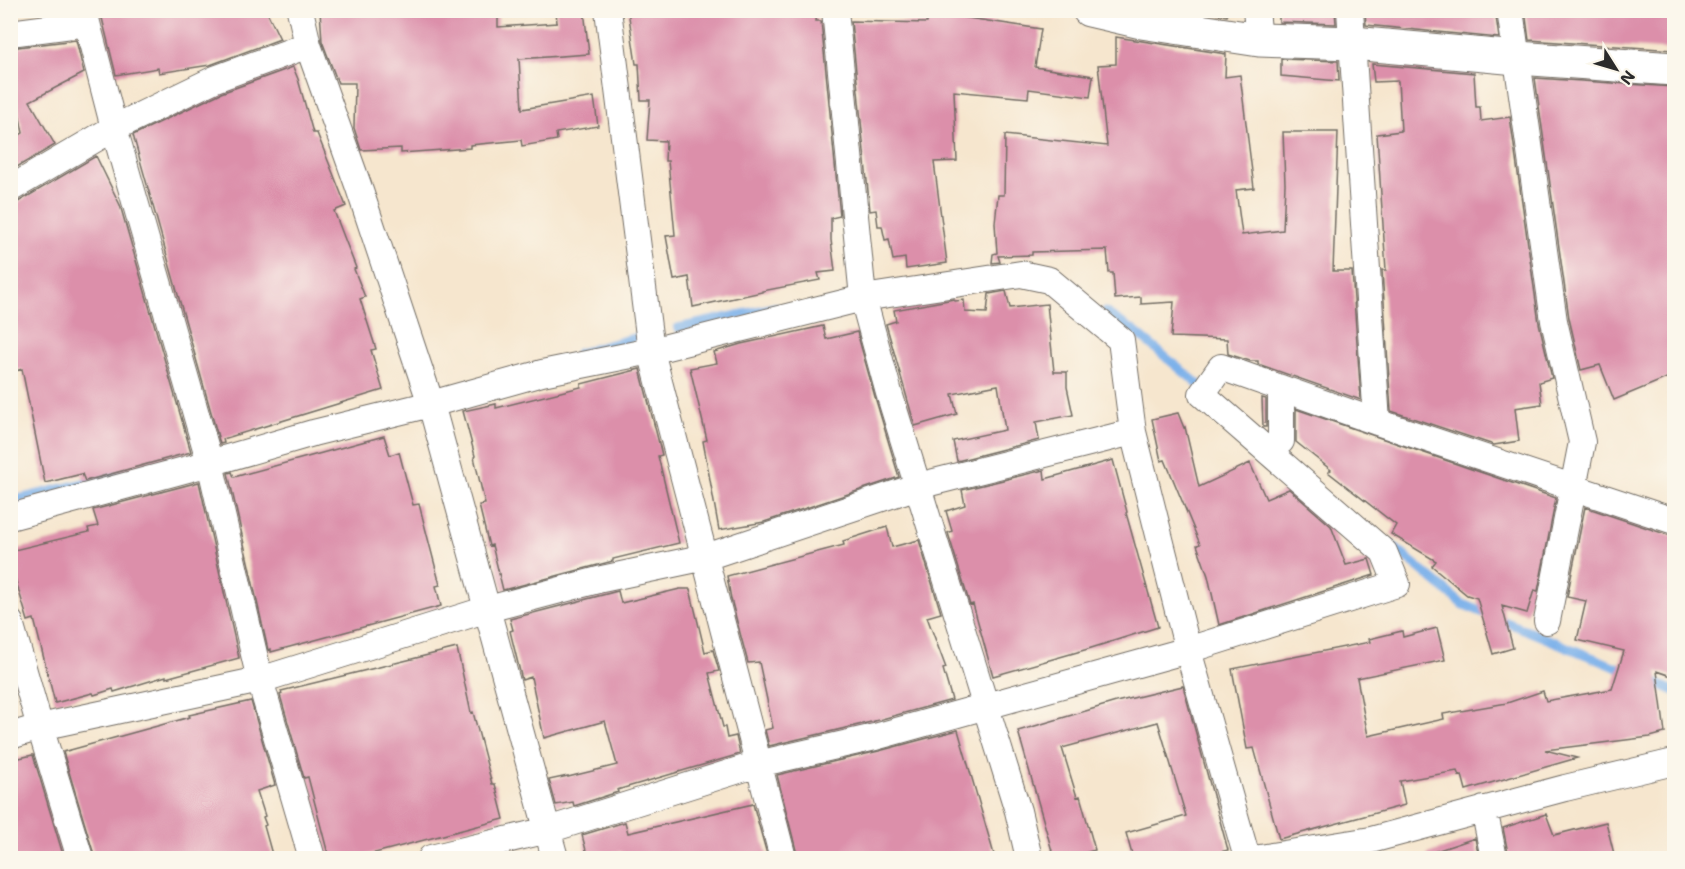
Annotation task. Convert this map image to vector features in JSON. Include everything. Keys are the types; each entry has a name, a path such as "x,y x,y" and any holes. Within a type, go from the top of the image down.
{"street":[{"path":"300,10 308,45 358,185 431,404 555,858"},
{"path":"608,10 651,351 783,858"},
{"path":"835,10 863,298 889,393 1018,811 1029,858"},
{"path":"1089,10 1257,25 1353,43 1674,69"},
{"path":"1350,10 1377,422"},
{"path":"1510,10 1554,321 1582,442 1547,621"},
{"path":"10,33 86,17 114,128 210,464 260,680 312,858"},
{"path":"10,189 114,128 215,79 308,45"},
{"path":"10,517 210,464 313,433 431,404 542,373 651,351 863,298 1021,274 1049,280 1121,340 1133,432 1188,650 1247,858"},
{"path":"431,858 548,830 758,764 875,737 1188,650 1397,584 1384,552 1207,388 1221,367 1574,489 1674,521"},
{"path":"1281,387 1281,441"},
{"path":"10,736 40,727 260,680 488,609 602,579 706,557 918,486 1133,432"},
{"path":"10,622 80,858"},
{"path":"1260,858 1371,840 1484,809 1674,762"},
{"path":"1484,809 1494,858"}],"building":[{"path":"100,10 266,10 280,39 210,65 159,73 158,68 116,75"},
{"path":"320,10 498,10 498,27 557,23 556,10 584,10 589,54 519,59 522,109 594,97 598,126 556,133 557,140 522,146 521,140 470,145 470,148 401,153 401,148 361,150 354,128 355,83 338,83 322,41"},
{"path":"628,10 817,10 816,21 821,21 840,216 831,218 835,271 818,273 820,280 693,307 689,277 674,280 666,236 675,235 668,161 665,161 666,141 647,140 650,100 641,100 639,64 636,64"},
{"path":"1190,10 1228,10 1227,16"},
{"path":"1279,10 1335,10 1336,24 1279,22"},
{"path":"1365,10 1495,10 1499,38 1366,25"},
{"path":"1525,10 1674,10 1674,50 1529,40"},
{"path":"928,12 955,13 955,16 1041,29 1035,67 1093,76 1090,97 1029,89 1028,98 954,91 957,161 934,162 947,263 906,269 905,258 893,260 889,239 885,240 882,226 878,226 876,210 870,211 851,21 927,23"},
{"path":"1116,37 1226,54 1225,77 1240,75 1254,188 1236,190 1242,235 1283,230 1285,184 1283,132 1338,132 1333,271 1352,271 1361,400 1258,364 1258,361 1250,361 1228,354 1227,339 1171,337 1174,302 1141,304 1141,297 1115,299 1113,273 1109,273 1107,250 1032,252 1032,255 998,256 1000,262 992,263 993,254 997,253 995,223 998,195 1004,195 1005,135 1107,146 1098,65 1116,64"},
{"path":"76,40 84,73 30,101 55,145 10,171 10,141 23,133 10,69 10,48"},
{"path":"1281,59 1338,61 1339,81 1281,76"},
{"path":"1372,64 1474,73 1476,107 1480,107 1481,121 1510,117 1539,323 1552,378 1539,382 1542,404 1515,408 1519,441 1494,445 1391,411 1382,270 1386,270 1377,134 1401,131 1398,81 1374,82"},
{"path":"293,67 313,133 317,133 346,206 334,211 365,297 360,299 376,349 371,350 383,390 223,439 224,443 220,444 133,135 221,93"},
{"path":"1535,78 1674,87 1674,375 1614,400 1600,365 1581,370 1569,318"},
{"path":"96,156 120,205 191,452 85,481 82,474 45,483 22,369 10,373 10,204 18,202"},
{"path":"1006,291 1010,308 1047,304 1054,372 1067,372 1067,387 1073,415 1036,422 1039,440 957,461 953,441 1005,430 998,385 952,394 957,414 915,426 886,324 896,321 894,310 954,299 955,301 964,300 965,312 987,313 989,294"},
{"path":"823,326 826,339 857,332 899,477 764,522 719,530 703,441 707,440 690,368 717,363 714,352"},
{"path":"640,369 662,455 658,456 679,543 503,590 479,505 485,504 463,411 496,404 496,408 581,387 581,384"},
{"path":"1262,398 1266,399 1266,427 1263,427"},
{"path":"1296,409 1556,498 1538,591 1534,590 1527,613 1502,606 1513,648 1493,654 1477,598 1467,595 1432,566 1436,561 1391,534 1396,525 1328,472 1331,470 1296,442"},
{"path":"1178,413 1185,427 1199,487 1250,463 1266,499 1289,489 1331,526 1346,565 1369,559 1374,575 1219,625 1208,576 1197,545 1200,544 1165,460 1161,461 1152,419"},
{"path":"384,436 390,455 399,452 413,505 419,504 440,585 436,586 441,606 271,652 271,649 268,650 228,473 232,472 234,477"},
{"path":"1113,460 1158,627 993,676 973,604 970,605 948,533 952,531 946,511 965,505 962,490 1044,470 1045,479"},
{"path":"199,482 239,658 114,692 113,689 55,703 34,619 28,621 14,579 10,565 10,551 89,532 88,528 98,526 93,510"},
{"path":"1585,507 1674,537 1674,677 1657,671 1665,733 1650,737 1545,750 1577,758 1466,790 1462,775 1459,776 1457,771 1400,781 1405,805 1279,839 1254,748 1247,749 1232,669 1370,642 1369,639 1402,631 1403,637 1437,628 1445,660 1357,678 1368,736 1444,719 1443,714 1507,703 1543,691 1546,701 1612,689 1624,651 1577,640 1586,601 1567,597"},
{"path":"887,527 892,547 919,540 941,613 927,617 946,668 943,669 952,700 769,746 765,730 773,728 759,662 748,663 727,576 844,545 843,541"},
{"path":"680,589 690,589 705,652 713,650 719,671 709,673 723,727 725,727 727,738 736,736 740,754 617,790 618,792 574,806 573,802 556,805 549,780 617,765 605,721 544,738 531,677 522,680 510,631 513,630 510,619 618,591 621,603"},
{"path":"457,648 471,713 473,712 504,819 356,858 329,858 308,777 304,778 280,695 281,691"},
{"path":"1183,686 1228,850 1198,858 1133,858 1126,833 1186,816 1158,722 1062,748 1077,797 1080,796 1095,850 1081,854 1082,858 1054,858 1018,731 1116,702"},
{"path":"251,701 275,785 257,791 265,816 263,817 266,825 264,826 273,858 95,858 63,752 190,717 189,715"},
{"path":"958,730 995,858 798,858 777,775"},
{"path":"33,755 64,858 10,858 10,760"},
{"path":"753,804 768,858 624,858 622,851 588,858 582,835 625,822 628,833"},
{"path":"1546,814 1554,835 1606,822 1615,858 1509,858 1503,828"},
{"path":"1475,838 1479,858 1428,858 1427,854"}],"waterway":[{"path":"678,328 775,307"},
{"path":"1105,312 1133,330 1203,388"},
{"path":"578,353 637,337"},
{"path":"10,501 160,464"},
{"path":"1389,543 1462,604 1628,672"},
{"path":"1649,680 1674,691"}]}
